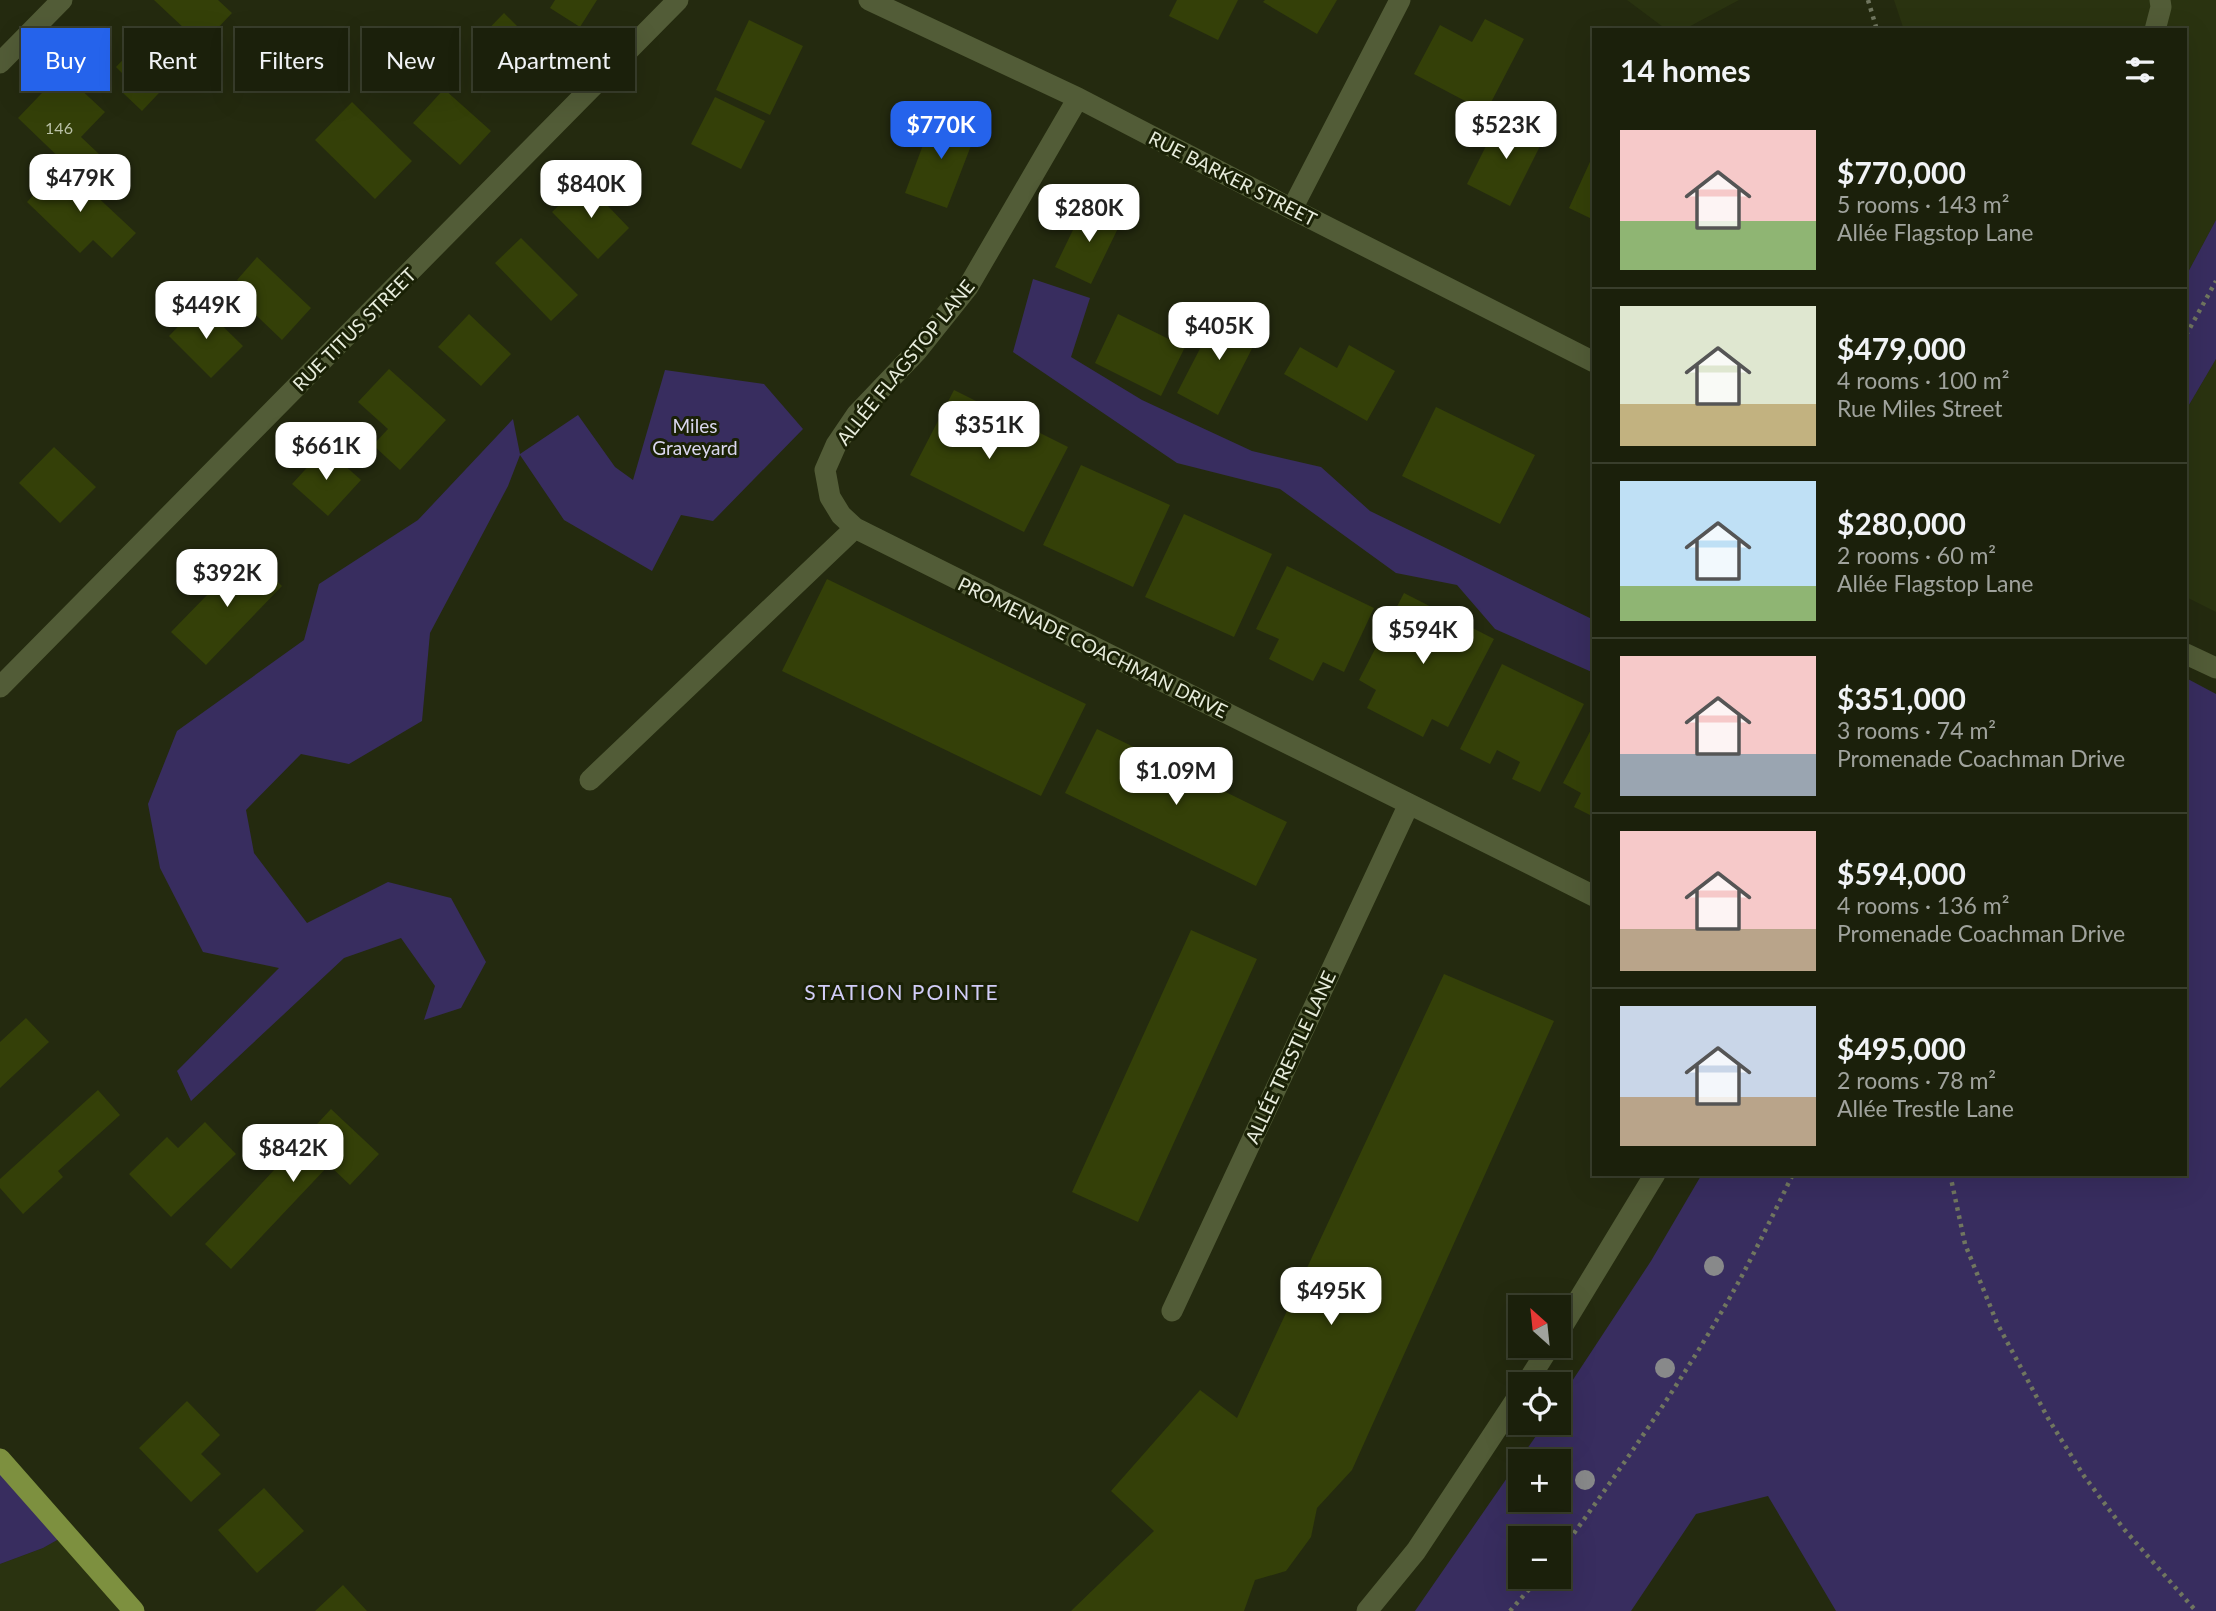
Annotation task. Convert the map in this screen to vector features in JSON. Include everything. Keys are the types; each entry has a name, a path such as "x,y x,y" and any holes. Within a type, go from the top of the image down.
{"main road":[{"path":"0,1459 134,1611"}],"street":[{"path":"0,62 62,0"},
{"name":"RUE TITUS STREET","path":"0,687 678,0"},
{"name":"RUE BARKER STREET","path":"869,0 1078,98 1592,361"},
{"path":"1292,209 1400,0"},
{"path":"2156,28 2160,0"},
{"name":"ALLÉE FLAGSTOP LANE","path":"855,528 841,515 830,498 825,470 836,445 857,414 917,351 968,287 1078,98"},
{"path":"590,779 855,528"},
{"name":"PROMENADE COACHMAN DRIVE","path":"855,528 1592,895"},
{"path":"2187,654 2216,668"},
{"name":"ALLÉE TRESTLE LANE","path":"1172,1311 1409,804"},
{"path":"1572,1311 1654,1176"},
{"path":"1367,1611 1416,1550 1508,1412"}],"path":[{"path":"1868,0 1876,28"},
{"path":"2187,333 2216,281"},
{"path":"1571,1538 1669,1396 1706,1336 1738,1283 1792,1176"},
{"path":"1950,1176 1970,1255 1997,1323 2049,1420 2084,1476 2123,1528 2196,1611"},
{"path":"1510,1611 1529,1589"}],"shaded area":[{"path":"1627,0 1739,0 1687,28 1664,28"},
{"path":"1894,0 2216,0 2216,220 2187,274 2187,28 1903,28"},
{"path":"2216,359 2216,612 2187,598 2187,408"},
{"path":"66,1535 134,1611 0,1611 0,1564 43,1548"}],"green space":[{"path":"2216,220 2216,359 2187,408 2187,274"},
{"path":"1033,279 1090,298 1071,357 1142,400 1252,451 1321,467 1370,511 1592,619 1592,672 1495,629 1457,585 1396,573 1280,489 1177,463 1013,352"},
{"name":"Miles Graveyard","path":"665,370 764,384 803,429 713,521 681,515 652,571 564,520 520,455 508,486 430,633 422,721 349,764 301,754 246,810 254,853 307,923 388,882 451,898 486,962 461,1008 424,1020 435,986 401,938 344,958 191,1101 177,1071 279,968 203,952 160,868 148,804 177,731 304,640 319,584 418,520 513,419 520,454 578,415 615,467 633,480"},
{"path":"2187,679 2216,694 2216,1611 1836,1611 1768,1496 1696,1514 1631,1611 1415,1611 1508,1477 1508,1512 1571,1512 1571,1449 1527,1449 1537,1435 1571,1435 1571,1383 1651,1261 1701,1176 2187,1176"},
{"path":"0,1459 66,1535 43,1548 0,1564"}],"building":[{"path":"154,0 218,0 232,13 218,28 184,28"},
{"path":"555,0 597,0 580,27 550,8"},
{"path":"1177,0 1238,0 1218,40 1169,16"},
{"path":"1337,0 1317,34 1263,2"},
{"path":"504,13 519,28 489,28"},
{"path":"1485,19 1524,39 1486,112 1414,74 1440,25 1472,42"},
{"path":"749,20 803,46 770,115 716,90"},
{"path":"124,59 124,75 116,67"},
{"path":"124,90 161,91 142,111 122,92"},
{"path":"44,91 82,91 105,112 81,137 117,171 96,193 18,118"},
{"path":"442,91 446,91 491,131 460,165 413,123"},
{"path":"715,97 765,121 741,169 691,144"},
{"path":"352,102 412,161 375,199 315,140"},
{"path":"935,113 977,130 947,208 905,193"},
{"path":"1501,116 1544,138 1510,206 1467,184"},
{"path":"1592,157 1592,219 1569,208"},
{"path":"62,164 136,233 112,258 93,240 80,253 27,202"},
{"path":"584,181 629,228 598,259 552,212"},
{"path":"1086,203 1122,220 1091,284 1055,267"},
{"path":"521,238 578,295 551,321 495,263"},
{"path":"257,257 311,308 282,340 238,298 247,289 237,280"},
{"path":"200,304 243,346 211,378 169,336"},
{"path":"1220,310 1261,331 1218,415 1177,393"},
{"path":"469,314 511,354 481,386 438,347"},
{"path":"1118,314 1185,347 1161,396 1095,363"},
{"path":"1349,345 1395,371 1367,421 1284,374 1300,347 1337,368"},
{"path":"389,369 446,420 400,470 373,445 388,429 358,402"},
{"path":"954,390 1068,447 1024,532 910,475"},
{"path":"1436,407 1535,455 1500,524 1402,476"},
{"path":"54,447 96,487 60,523 19,483"},
{"path":"325,448 361,480 328,516 292,484"},
{"path":"1081,465 1170,505 1133,587 1043,545"},
{"path":"1184,514 1272,554 1234,637 1145,597"},
{"path":"248,553 282,586 206,665 171,632"},
{"path":"1287,566 1374,608 1344,672 1323,662 1313,681 1269,659 1279,639 1256,629"},
{"path":"827,579 1086,704 1041,796 782,671"},
{"path":"1404,593 1494,639 1448,727 1432,719 1423,737 1367,708 1376,690 1359,680"},
{"path":"1502,664 1584,704 1540,792 1512,779 1520,762 1497,750 1490,764 1460,749"},
{"path":"1592,728 1592,816 1574,807 1581,793 1563,783"},
{"path":"1097,729 1287,822 1256,886 1065,793"},
{"path":"1191,930 1257,959 1138,1222 1072,1192"},
{"path":"1444,974 1554,1021 1352,1470 1317,1508 1311,1537 1286,1571 1255,1580 1244,1611 1071,1611 1154,1531 1111,1491 1200,1390 1237,1418"},
{"path":"26,1018 49,1042 0,1088 0,1042"},
{"path":"98,1090 120,1115 58,1171 63,1177 23,1214 0,1188 0,1179"},
{"path":"331,1109 379,1154 350,1185 329,1165 231,1269 205,1244"},
{"path":"205,1122 236,1154 171,1217 129,1174 167,1137 178,1148"},
{"path":"187,1401 220,1435 201,1454 221,1474 191,1502 139,1448"},
{"path":"264,1488 304,1531 257,1573 218,1530"},
{"path":"343,1585 367,1611 315,1611"}],"district":[{"name":"STATION POINTE","path":"902,991"}]}
